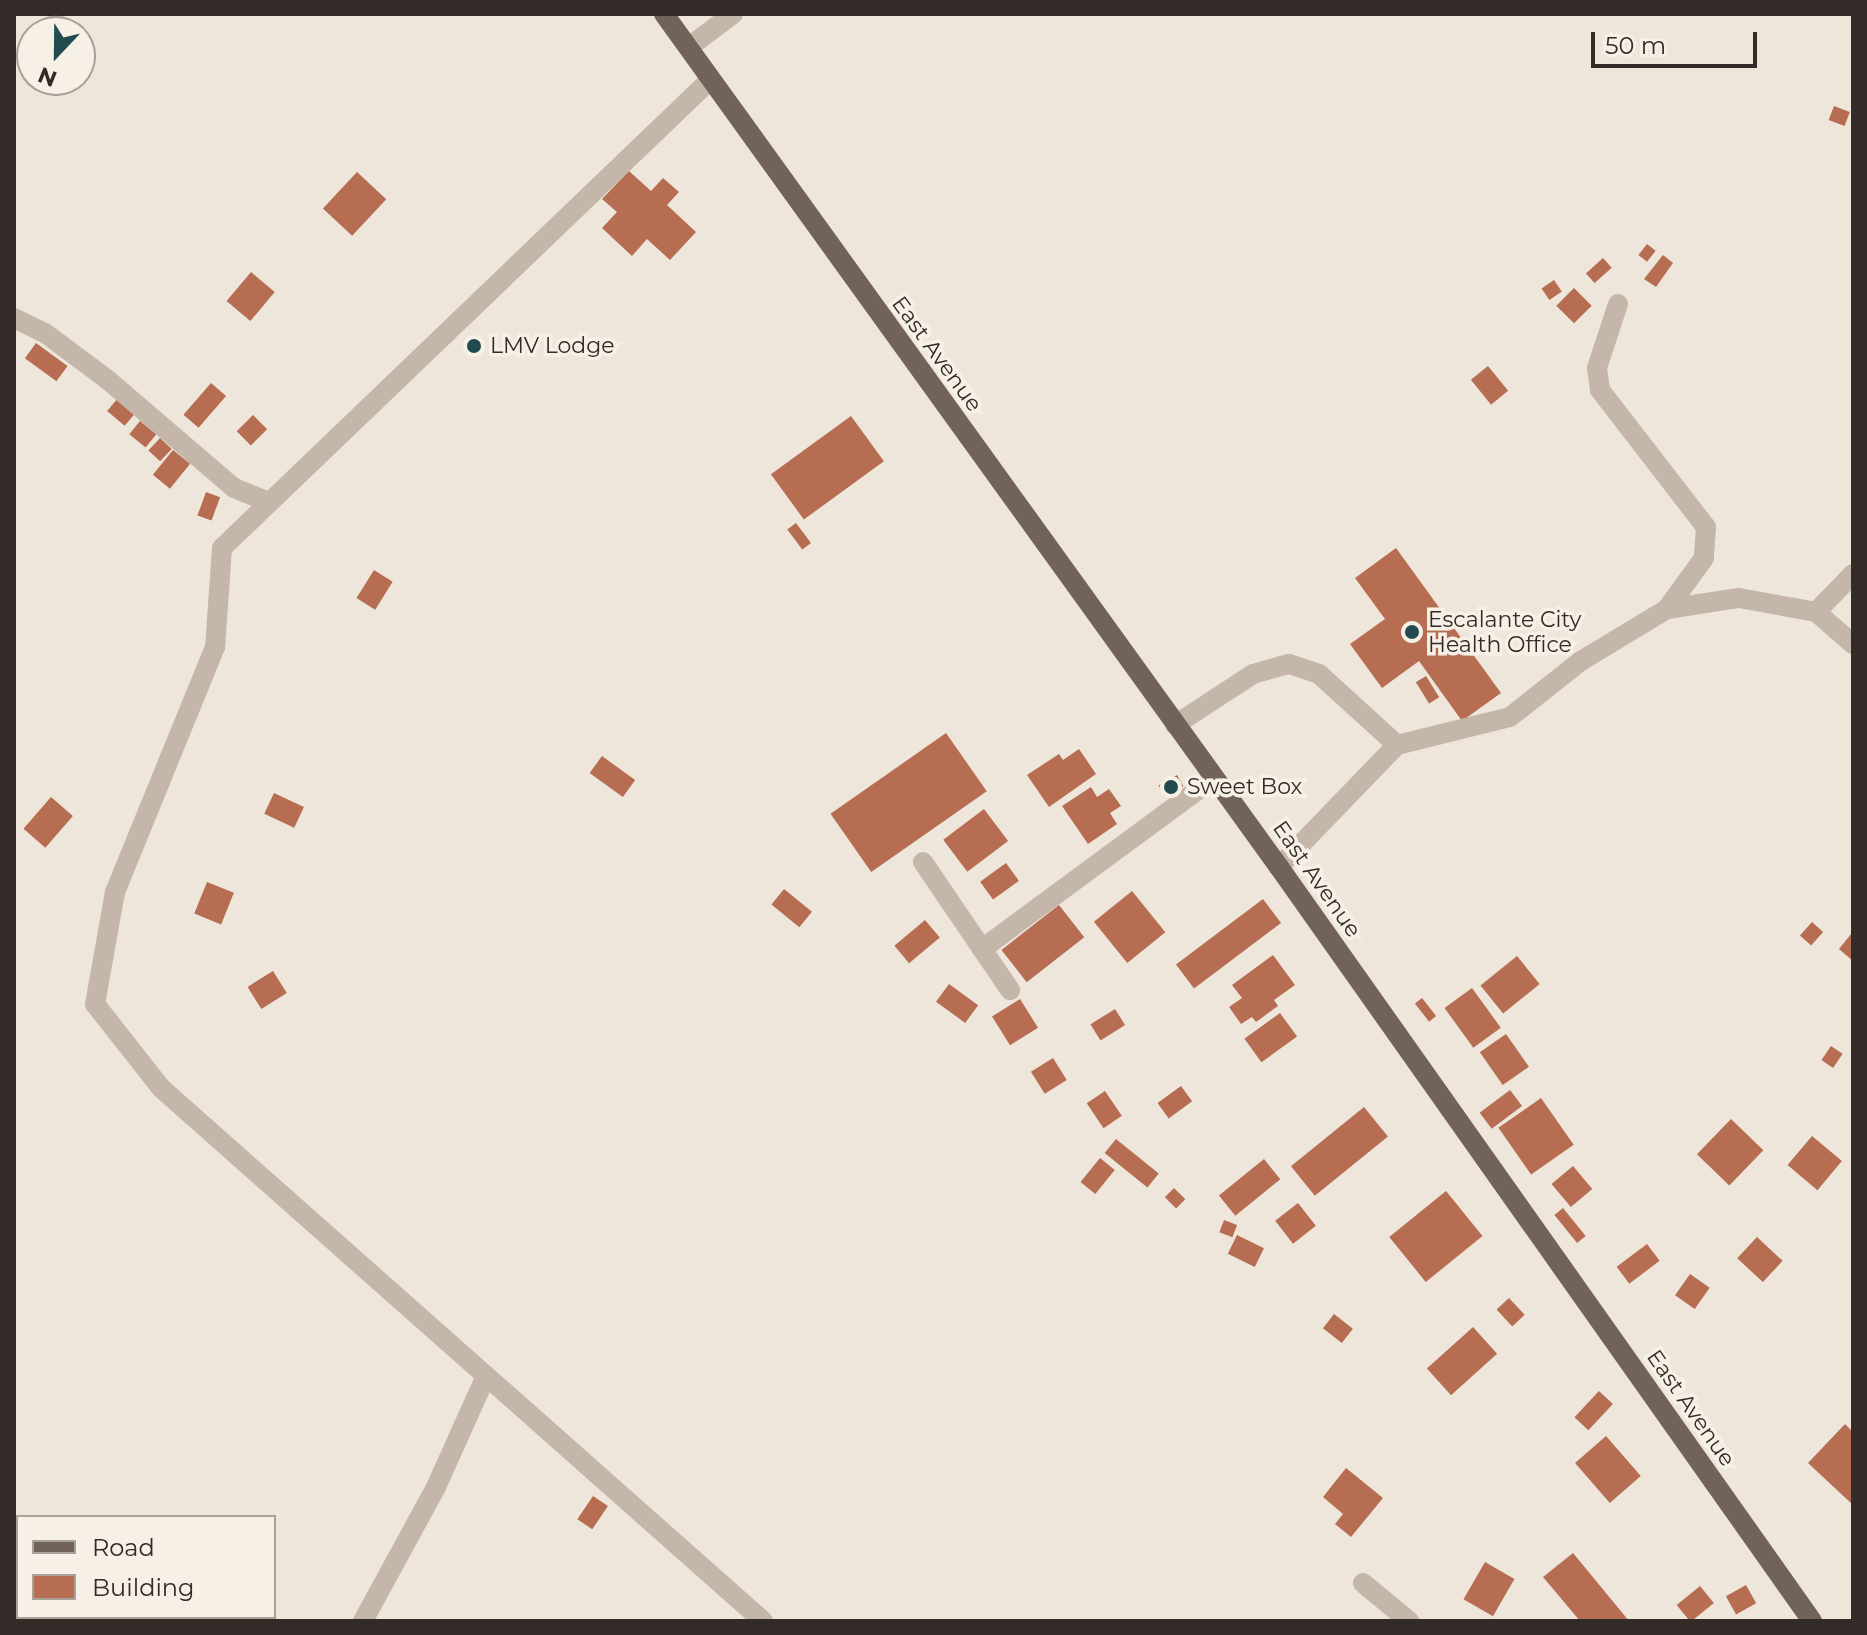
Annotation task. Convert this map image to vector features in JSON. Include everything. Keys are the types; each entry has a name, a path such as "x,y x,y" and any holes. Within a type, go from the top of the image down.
{"main road":[{"name":"East Avenue","path":"664,14 1279,867 1812,1621"}],"street":[{"path":"689,47 733,14"},
{"path":"710,80 222,548 215,647 115,892 95,1004 161,1088 763,1621"},
{"path":"1618,304 1597,368 1600,390 1706,527 1704,558 1667,609"},
{"path":"14,318 45,333 108,380 234,488 269,502"},
{"path":"1816,612 1853,574"},
{"path":"1279,867 1397,745 1510,717 1581,661 1667,609 1739,598 1816,612 1853,644"},
{"path":"1175,725 1253,674 1289,664 1319,674 1397,745"},
{"path":"982,949 1214,778"},
{"path":"923,862 1010,990"},
{"path":"363,1621 436,1487 485,1378"},
{"path":"1363,1583 1409,1621"}],"building":[{"path":"1834,106 1850,112 1844,126 1829,120"},
{"path":"629,171 651,191 663,178 679,192 667,205 696,232 670,260 647,239 632,256 602,228 617,212 602,199"},
{"path":"357,172 386,199 352,236 323,209"},
{"path":"1647,244 1656,251 1647,262 1638,255"},
{"path":"1663,255 1673,263 1656,287 1644,279"},
{"path":"1603,258 1612,268 1595,283 1586,273"},
{"path":"251,272 275,292 250,321 227,301"},
{"path":"1554,280 1562,292 1549,300 1542,288"},
{"path":"1574,288 1592,306 1574,323 1556,306"},
{"path":"36,343 68,366 56,381 25,358"},
{"path":"1488,366 1508,391 1491,405 1471,380"},
{"path":"211,383 226,396 199,428 183,415"},
{"path":"118,398 136,413 125,426 107,411"},
{"path":"253,415 267,429 251,445 237,431"},
{"path":"851,416 884,461 804,519 771,474"},
{"path":"140,421 156,434 146,447 129,434"},
{"path":"160,438 172,449 160,461 148,450"},
{"path":"173,450 190,464 170,489 153,475"},
{"path":"206,492 220,497 212,521 197,515"},
{"path":"796,523 811,543 802,550 787,530"},
{"name":"Escalante City Health Office","path":"1396,548 1501,693 1462,721 1419,661 1382,688 1350,644 1385,619 1355,578"},
{"path":"374,570 393,582 375,610 357,598"},
{"path":"1426,676 1439,697 1429,704 1416,682"},
{"path":"946,733 987,791 871,872 830,814"},
{"path":"1079,749 1096,774 1049,807 1027,775 1059,754 1063,760"},
{"path":"602,756 635,780 623,797 590,773"},
{"path":"1177,775 1183,786 1165,797 1159,785"},
{"path":"1091,787 1097,797 1109,789 1121,806 1110,813 1117,824 1088,844 1062,806"},
{"path":"274,793 304,807 294,828 264,814"},
{"path":"51,797 73,816 45,848 23,829"},
{"path":"984,809 1008,841 967,872 943,840"},
{"path":"1006,863 1019,881 993,900 980,882"},
{"path":"207,882 234,893 221,924 194,914"},
{"path":"784,889 812,912 799,927 771,905"},
{"path":"1132,891 1165,932 1127,963 1094,922"},
{"path":"1263,899 1281,923 1194,989 1176,965"},
{"path":"1059,905 1084,937 1027,982 1001,950"},
{"path":"925,920 940,938 909,963 894,946"},
{"path":"1812,922 1823,932 1811,945 1800,935"},
{"path":"1853,935 1853,961 1839,949"},
{"path":"1273,955 1295,985 1274,1000 1278,1006 1256,1022 1252,1017 1241,1024 1229,1007 1242,998 1232,985"},
{"path":"1517,956 1540,984 1503,1014 1480,986"},
{"path":"273,971 287,993 261,1009 248,987"},
{"path":"949,984 978,1005 965,1023 936,1002"},
{"path":"1472,988 1501,1028 1473,1048 1444,1008"},
{"path":"1422,998 1436,1016 1429,1022 1415,1004"},
{"path":"1020,999 1038,1028 1010,1045 992,1016"},
{"path":"1115,1009 1125,1025 1100,1040 1090,1024"},
{"path":"1280,1013 1297,1036 1261,1062 1244,1039"},
{"path":"1506,1034 1529,1067 1503,1085 1480,1052"},
{"path":"1831,1046 1843,1054 1833,1068 1821,1060"},
{"path":"1053,1058 1067,1080 1045,1094 1031,1072"},
{"path":"1181,1086 1192,1101 1169,1118 1158,1103"},
{"path":"1510,1090 1522,1106 1492,1129 1480,1113"},
{"path":"1105,1091 1122,1116 1104,1128 1087,1103"},
{"path":"1541,1098 1574,1145 1531,1175 1498,1128"},
{"path":"1364,1107 1388,1137 1315,1196 1291,1166"},
{"path":"1731,1119 1763,1150 1729,1186 1697,1154"},
{"path":"1812,1136 1842,1161 1817,1190 1788,1165"},
{"path":"1116,1139 1159,1174 1147,1188 1105,1153"},
{"path":"1100,1158 1115,1170 1095,1194 1080,1182"},
{"path":"1264,1159 1280,1179 1235,1216 1219,1196"},
{"path":"1573,1166 1592,1189 1571,1207 1552,1184"},
{"path":"1174,1188 1185,1199 1176,1209 1165,1197"},
{"path":"1446,1191 1483,1236 1426,1282 1389,1237"},
{"path":"1298,1203 1316,1226 1293,1244 1275,1221"},
{"path":"1563,1208 1586,1236 1577,1243 1554,1215"},
{"path":"1224,1220 1237,1225 1232,1237 1219,1232"},
{"path":"1237,1235 1264,1248 1255,1267 1228,1254"},
{"path":"1757,1237 1783,1261 1763,1282 1737,1258"},
{"path":"1647,1244 1660,1261 1629,1284 1617,1267"},
{"path":"1690,1274 1710,1288 1695,1309 1675,1295"},
{"path":"1509,1298 1525,1315 1512,1326 1497,1310"},
{"path":"1334,1314 1353,1329 1342,1343 1323,1328"},
{"path":"1473,1327 1497,1354 1451,1395 1427,1368"},
{"path":"1599,1391 1613,1404 1588,1430 1574,1417"},
{"path":"1845,1424 1853,1432 1853,1505 1808,1463"},
{"path":"1606,1436 1641,1476 1610,1503 1575,1463"},
{"path":"1346,1468 1383,1498 1351,1537 1335,1524 1343,1514 1323,1497"},
{"path":"593,1496 608,1506 592,1529 577,1519"},
{"path":"1573,1553 1629,1621 1580,1621 1543,1577"},
{"path":"1485,1562 1514,1579 1493,1616 1464,1599"},
{"path":"1746,1585 1756,1603 1736,1615 1726,1596"},
{"path":"1700,1586 1714,1603 1692,1621 1677,1605"}],"place":[{"name":"LMV Lodge","path":"474,346"},
{"name":"Escalante City Health Office","path":"1412,632"},
{"name":"Sweet Box","path":"1171,787"}]}
